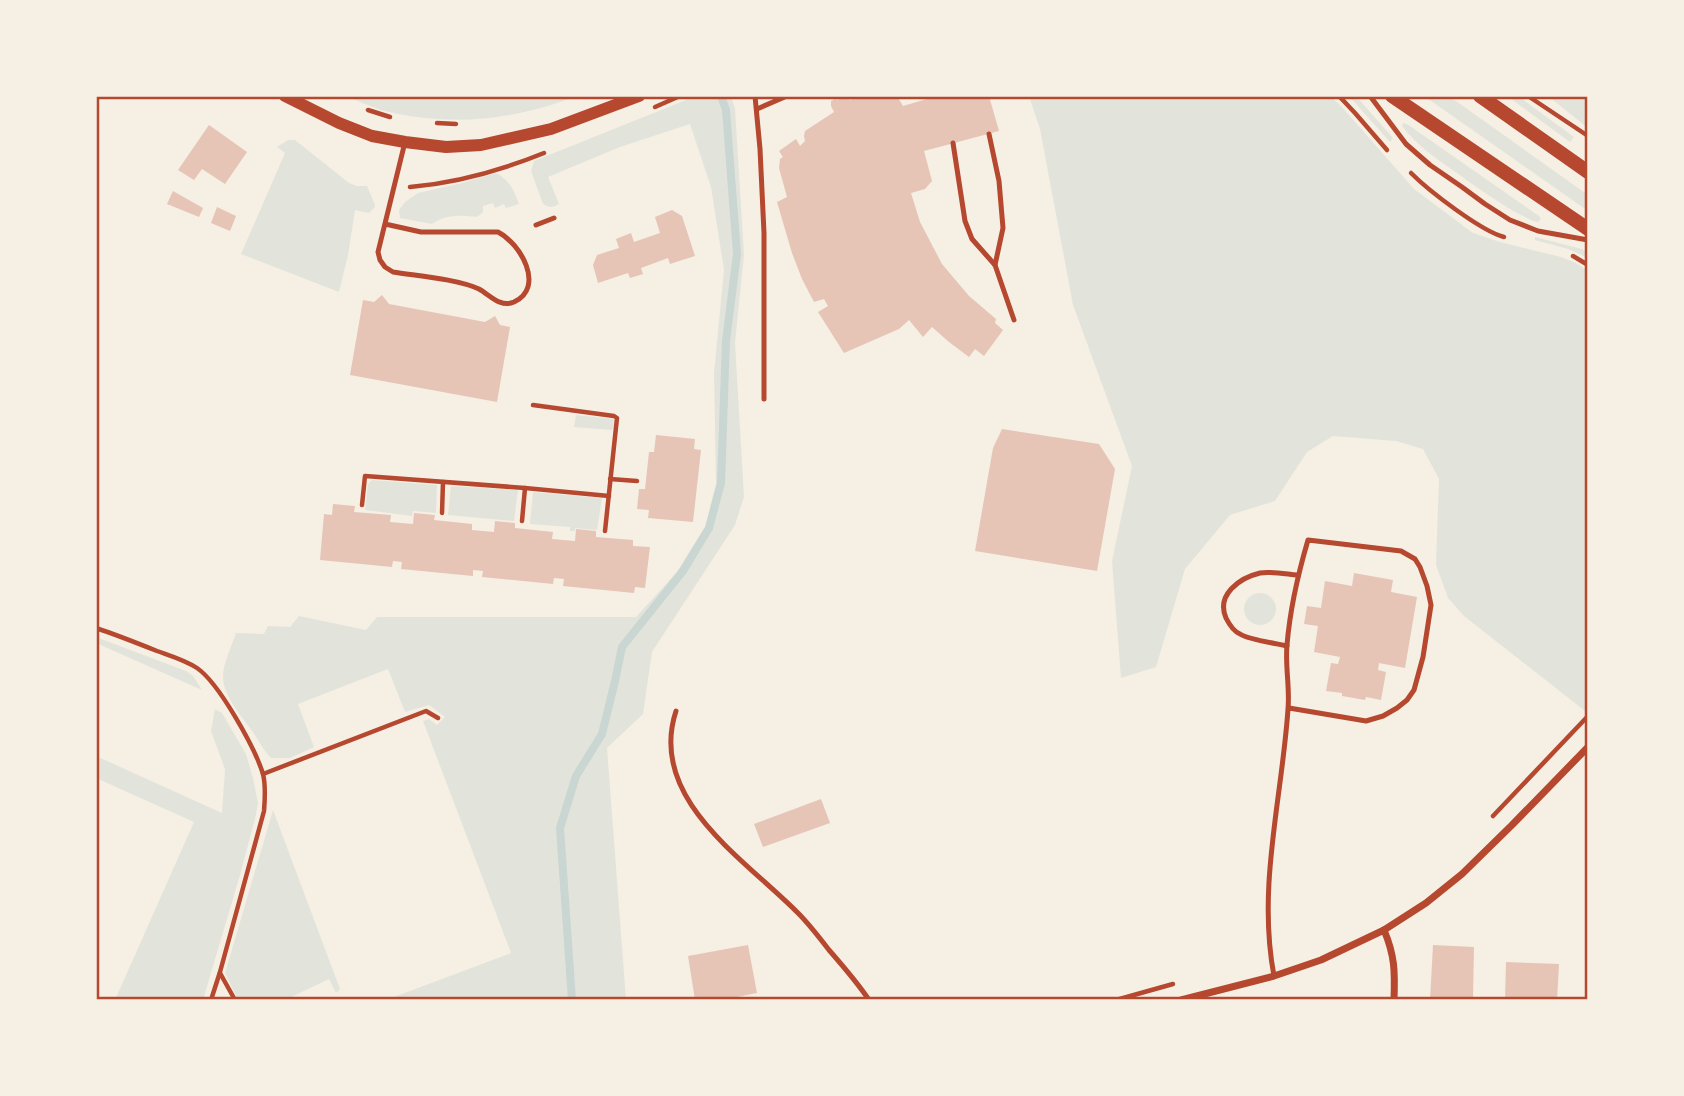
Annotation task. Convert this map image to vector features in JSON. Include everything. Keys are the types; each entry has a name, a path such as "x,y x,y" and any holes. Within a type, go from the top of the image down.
{"main road":[{"path":"1392,96 1588,229"},
{"path":"1480,96 1588,172"}],"street":[{"path":"285,96 372,136 446,147 481,145 551,129 639,96"},
{"path":"1181,1000 1274,976 1321,960 1384,930 1426,903 1462,874 1588,747"},
{"path":"1384,930 1392,950 1395,972 1394,1000"}],"lane":[{"path":"755,96 764,233 764,399"},
{"path":"757,109 787,96"},
{"path":"1370,96 1406,144 1430,165 1485,204 1510,220 1538,231 1588,240"},
{"path":"989,134 999,181 1003,228 995,265"},
{"path":"385,224 421,232 498,232 506,236 525,263 530,273 529,285 520,298 506,304 464,284 393,272 385,267 378,252 405,142"},
{"path":"953,143 965,221 972,239 995,265 1014,320"},
{"path":"536,225 554,218"},
{"path":"1274,976 1270,956 1268,903 1271,846 1289,708 1287,646 1297,575 1308,540 1401,551 1415,559 1427,586 1431,605 1423,657 1414,690 1407,700 1383,716 1366,721 1289,708"},
{"path":"1287,646 1240,635 1229,625 1223,603 1229,591 1242,579 1262,573 1297,575"},
{"path":"676,711 671,726 670,747 680,787 692,808 711,830 800,914 869,1000"}],"path":[{"path":"1528,96 1588,136"},
{"path":"364,109 396,118"},
{"path":"426,123 468,124"},
{"path":"533,405 617,418 605,531"},
{"path":"362,505 365,476 609,496"},
{"path":"610,479 637,481"},
{"path":"442,513 443,482"},
{"path":"522,521 525,488"},
{"path":"96,628 185,661 200,670 233,714 263,775 264,811 211,1000"},
{"path":"263,775 426,712 438,718"},
{"path":"1490,819 1588,716"},
{"path":"220,972 235,1000"},
{"path":"1116,1000 1178,982"}],"shaded area":[{"path":"346,96 576,96 504,116 455,120 381,110"},
{"path":"696,96 731,96 735,109 744,255 735,343 744,497 735,525 652,652 643,714 607,748 626,1000 386,1000 511,953 423,721 429,719 437,725 445,717 429,705 405,712 388,669 298,704 314,747 290,758 271,758 226,692 223,676 228,654 236,633 264,634 268,626 290,627 299,616 366,630 377,617 636,617 676,573 705,527 716,484 714,373 724,270 711,187 690,124 620,147 548,177 559,204 553,207 543,204 531,171 534,161"},
{"path":"1029,96 1330,96 1414,189 1473,233 1561,257 1588,271 1588,708 1585,711 1464,616 1448,598 1436,565 1439,479 1423,449 1396,441 1333,436 1307,452 1275,501 1230,515 1185,569 1156,667 1121,678 1112,561 1132,466 1073,305 1040,129"},
{"path":"1349,96 1356,96 1393,138 1390,142"},
{"path":"1424,96 1449,96 1588,195 1588,211"},
{"path":"1507,96 1518,96 1574,137 1570,142"},
{"path":"1548,96 1588,96 1588,128"},
{"path":"1403,123 1541,219 1538,222 1533,221 1485,193 1421,146 1402,126"},
{"path":"288,140 295,140 349,183 367,186 375,205 369,213 355,210 339,292 241,254 285,153 277,147"},
{"path":"496,173 508,182 519,204 506,208 504,204 495,208 493,203 483,206 483,212 477,217 453,216 432,224 400,218 399,210 418,193"},
{"path":"1535,237 1582,249 1588,253 1588,258 1535,240"},
{"path":"576,415 614,419 613,429 574,427"},
{"path":"372,480 437,485 436,513 413,511 412,516 365,510 368,484"},
{"path":"451,486 518,490 514,521 448,515"},
{"path":"533,492 602,498 597,530 575,528 575,531 570,531 570,527 530,524"},
{"path":"1260,593 1271,598 1276,609 1271,620 1260,625 1249,620 1244,609 1249,598"},
{"path":"96,637 186,671 193,676 202,690 96,643"},
{"path":"215,709 222,713 246,754 258,803 203,1000 115,1000 194,822 96,778 96,756 222,813 225,769 211,731"},
{"path":"273,810 340,989 336,993 329,979 285,1000 238,1000 225,973"}],"building":[{"path":"839,96 848,96 850,100 856,96 897,96 903,106 937,96 989,96 999,131 924,151 932,181 925,189 911,193 920,222 942,264 969,296 996,319 995,323 1003,330 984,356 975,349 969,357 932,327 923,337 909,320 899,329 844,353 818,312 828,306 824,299 814,302 802,279 777,202 787,197 779,168 780,159 783,157 779,151 796,139 800,146 805,141 805,131 834,112 831,101 838,100"},
{"path":"209,125 247,152 225,184 202,169 194,180 178,170"},
{"path":"173,191 203,208 199,217 167,204"},
{"path":"217,207 236,216 230,231 211,223"},
{"path":"672,210 682,216 695,256 670,264 668,258 641,268 643,274 630,278 628,273 598,283 593,265 597,255 619,248 616,239 631,233 634,242 660,233 655,217"},
{"path":"382,295 389,304 485,322 495,316 500,325 510,327 497,402 350,375 363,300 374,302"},
{"path":"1002,429 1099,444 1115,469 1097,571 975,551 993,448"},
{"path":"656,435 695,439 694,449 701,450 693,522 648,518 649,510 637,509 639,489 645,489 649,452 654,452"},
{"path":"333,504 355,506 354,512 391,515 390,522 413,524 414,513 435,515 434,520 472,524 472,530 494,532 495,521 515,523 515,528 553,532 552,539 575,541 576,529 596,531 596,537 633,540 633,546 650,547 645,588 635,587 634,593 563,586 564,579 554,578 553,584 482,577 483,571 473,570 473,576 401,569 402,562 393,561 392,567 320,560 324,514 332,515"},
{"path":"1354,573 1393,580 1391,592 1417,597 1405,668 1379,663 1378,670 1386,672 1381,700 1366,697 1365,700 1326,691 1331,663 1338,664 1340,657 1314,652 1318,626 1304,624 1307,606 1321,608 1325,581 1352,586"},
{"path":"821,799 830,823 763,847 754,824"},
{"path":"748,945 757,993 722,1000 695,1000 688,956"},
{"path":"1433,945 1474,947 1473,1000 1430,1000"},
{"path":"1506,962 1559,964 1557,1000 1505,1000"}],"waterway":[{"path":"572,1000 560,828 576,776 602,734 622,647 683,571 709,528 721,483 726,341 737,254 726,110 721,96"}]}
